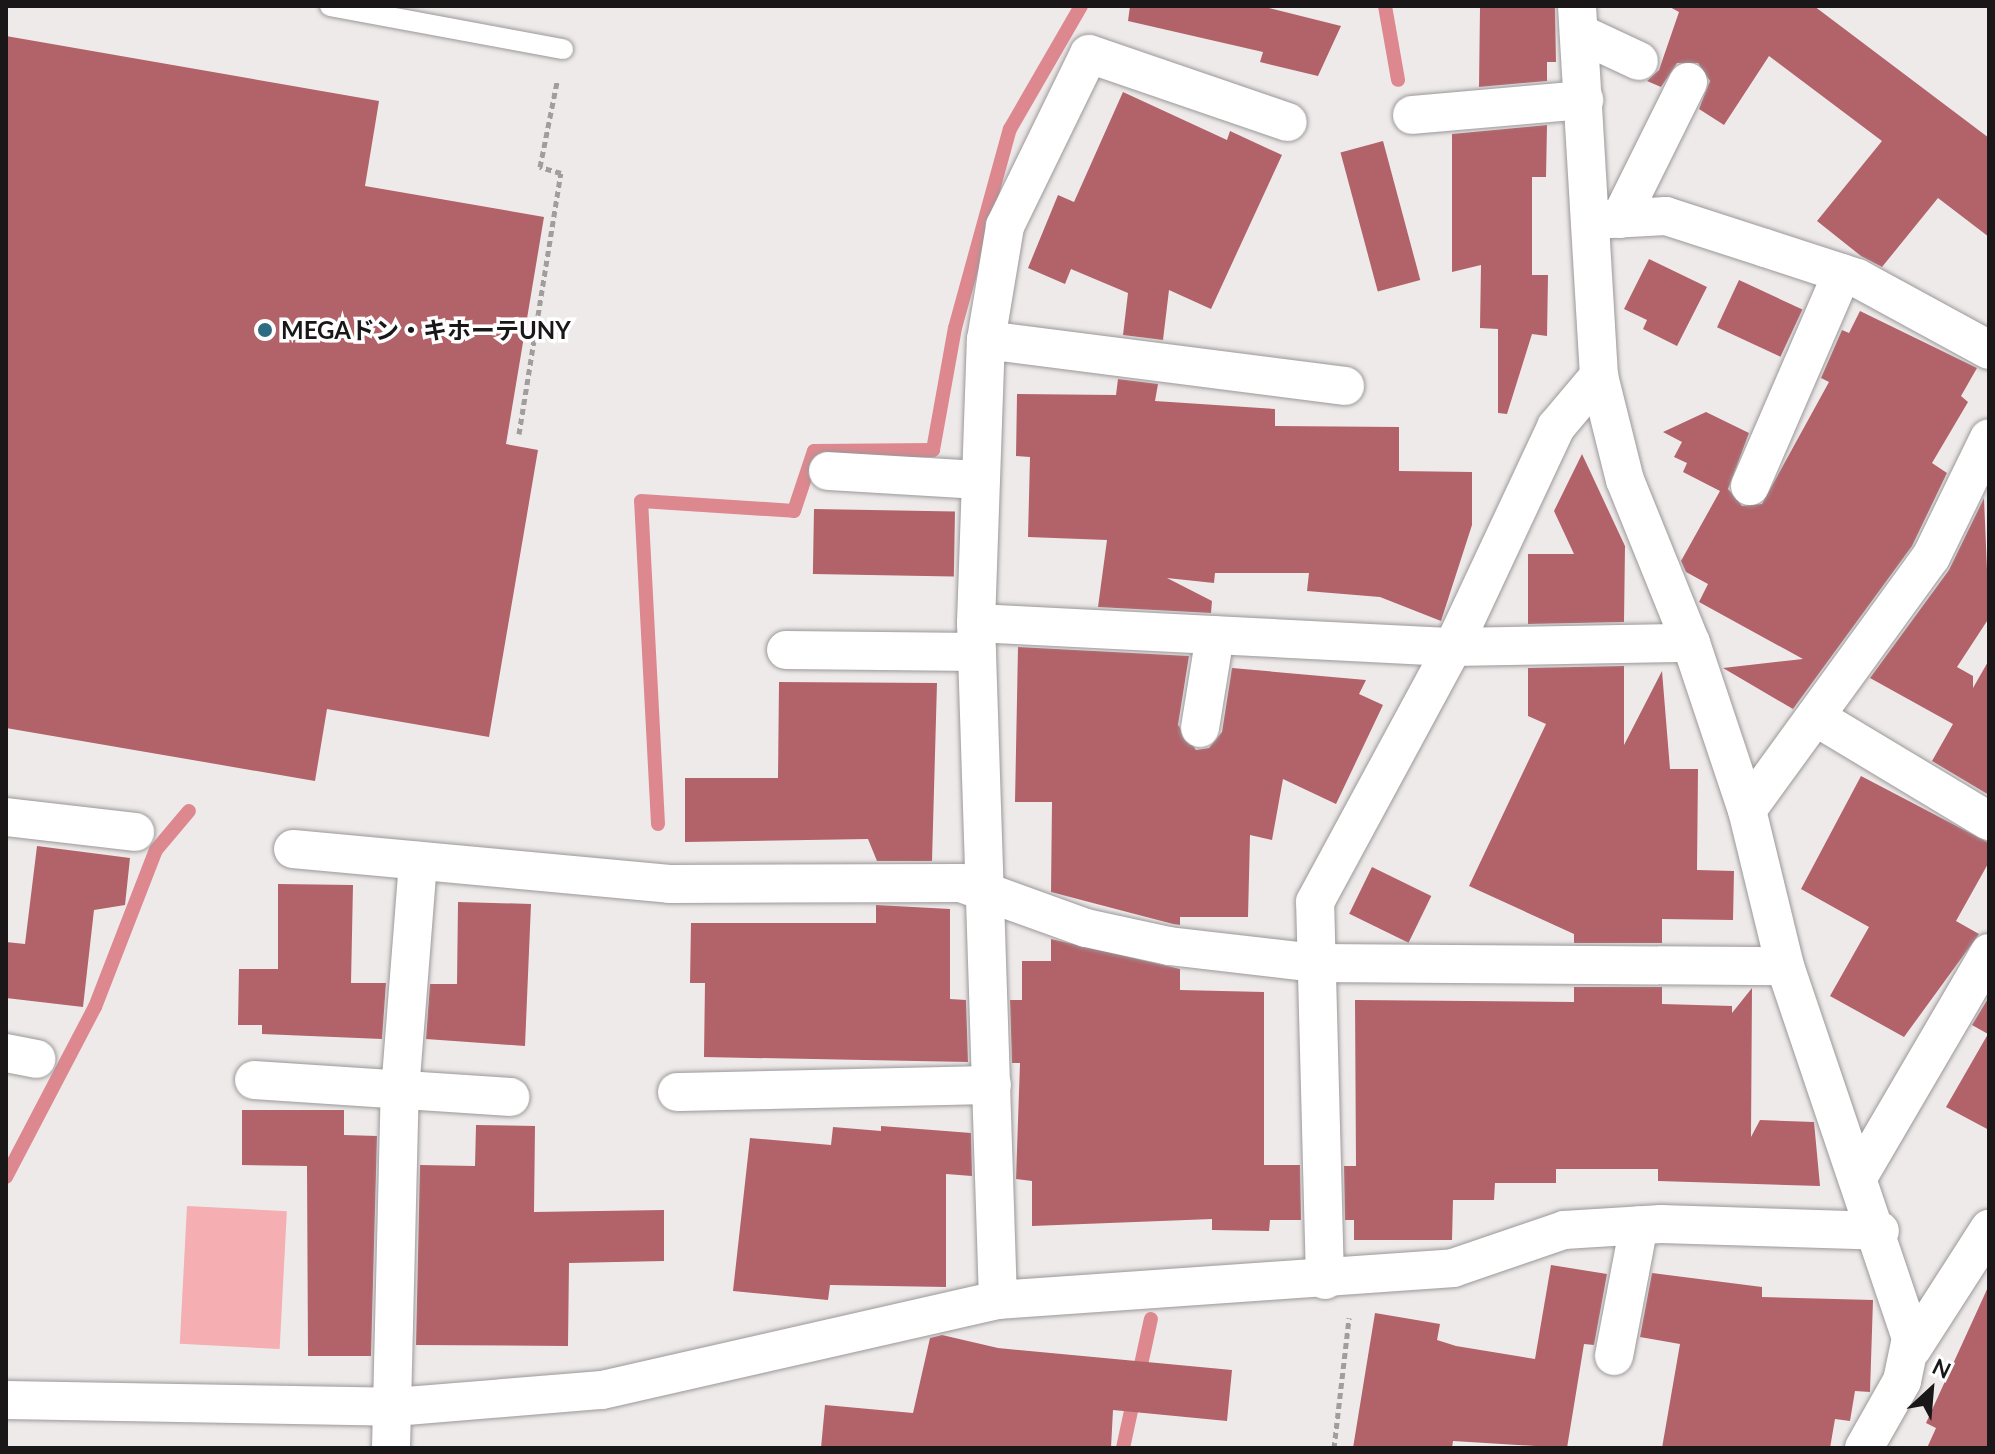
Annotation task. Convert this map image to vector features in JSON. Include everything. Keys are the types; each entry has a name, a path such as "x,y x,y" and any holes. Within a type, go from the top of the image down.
{"street":[{"path":"1578,19 1639,61"},
{"path":"1578,19 1584,100 1606,220 1599,376 1625,480 1691,643 1747,810 1785,966 1880,1231 1912,1349"},
{"path":"998,1300 976,638 986,340 1005,226 1089,54 1288,122"},
{"path":"1606,220 1688,82"},
{"path":"1412,115 1584,100"},
{"path":"1606,220 1666,216 1842,273 1989,350"},
{"path":"1750,486 1842,273"},
{"path":"986,340 1345,386"},
{"path":"1339,1279 1315,902 1453,647 1556,427 1599,376"},
{"path":"1747,810 1819,719 1931,557 1989,438"},
{"path":"828,471 981,480"},
{"path":"786,650 976,638 1215,635 1453,647 1691,643"},
{"path":"1200,728 1215,635"},
{"path":"1819,719 1989,821"},
{"path":"6,817 135,832"},
{"path":"293,849 669,884 961,883 1086,928 1169,946 1317,963 1785,966"},
{"path":"391,1448 400,1091 418,861"},
{"path":"1860,1174 1989,953"},
{"path":"254,1080 510,1097"},
{"path":"677,1092 992,1085"},
{"path":"6,1400 394,1407 602,1390 998,1300 1339,1279 1453,1268 1564,1230 1639,1225 1880,1231"},
{"path":"1614,1356 1639,1225"},
{"path":"1864,1448 1912,1349 1989,1229"}],"lane":[{"path":"330,6 563,49"}],"path":[{"path":"519,434 561,173 540,167 563,49"},
{"path":"1334,1448 1339,1279"}],"shaded area":[{"path":"187,1206 287,1211 280,1349 180,1344"}],"building":[{"path":"1130,6 1261,6 1341,26 1318,76 1260,62 1263,52 1128,21"},
{"path":"1668,6 1814,6 1989,138 1989,237 1938,198 1882,267 1861,256 1817,221 1882,141 1769,56 1724,125 1699,109 1710,81 1698,63 1677,63 1661,87 1647,81 1659,70 1679,12"},
{"path":"1480,7 1555,8 1556,62 1547,62 1547,81 1479,87"},
{"name":"MEGAドン・キホーテUNY","path":"6,36 379,101 365,186 544,217 506,444 538,450 489,737 327,709 315,781 6,728"},
{"path":"1123,92 1227,140 1230,131 1282,155 1211,309 1169,290 1163,340 1123,335 1128,293 1071,269 1065,284 1028,268 1058,195 1074,202"},
{"path":"1547,125 1546,177 1532,177 1532,275 1548,275 1547,336 1532,334 1507,414 1498,413 1498,329 1480,328 1481,265 1452,272 1452,134"},
{"path":"1383,141 1420,280 1378,291 1340,152"},
{"path":"1649,259 1707,287 1677,346 1643,329 1647,320 1624,309"},
{"path":"1739,280 1802,310 1780,357 1717,327"},
{"path":"1860,311 1977,368 1961,396 1968,402 1932,463 1947,473 1912,546 1793,709 1723,668 1803,659 1699,602 1708,584 1686,572 1681,561 1720,491 1683,472 1687,463 1674,457 1682,442 1663,432 1706,412 1749,433 1728,489 1742,506 1762,504 1829,382 1821,378 1842,330 1849,333"},
{"path":"1118,379 1158,384 1155,401 1275,409 1275,426 1399,427 1399,471 1472,472 1472,525 1441,621 1380,597 1307,591 1309,573 1215,573 1214,583 1167,578 1212,601 1211,613 1098,607 1107,540 1028,537 1030,457 1016,456 1017,394 1116,395"},
{"path":"1582,454 1625,546 1624,622 1528,624 1528,554 1574,554 1554,511"},
{"path":"1984,498 1989,618 1957,667 1973,676 1973,688 1989,660 1989,795 1932,761 1953,724 1870,678 1949,570"},
{"path":"814,509 955,511 954,576 813,574"},
{"path":"1018,647 1189,656 1178,725 1196,750 1209,748 1222,732 1232,668 1366,680 1359,694 1383,705 1336,804 1283,779 1272,840 1250,835 1248,917 1180,917 1180,925 1173,924 1051,892 1052,802 1015,802"},
{"path":"1624,666 1624,745 1662,671 1670,769 1698,769 1697,870 1734,871 1733,920 1662,919 1662,943 1574,943 1574,934 1469,886 1546,724 1528,716 1528,668"},
{"path":"779,682 937,683 932,861 877,861 868,839 685,842 685,778 778,778"},
{"path":"1861,776 1989,843 1989,862 1956,921 1979,934 1904,1037 1830,996 1869,927 1801,889"},
{"path":"37,846 130,858 125,905 94,910 83,1007 6,998 6,942 25,944"},
{"path":"1372,867 1431,896 1409,943 1349,914"},
{"path":"278,884 353,885 351,983 386,983 382,1039 262,1034 262,1025 238,1025 239,969 278,969"},
{"path":"458,902 531,904 525,1046 426,1039 430,984 457,984"},
{"path":"876,905 950,909 950,999 966,1000 968,1062 704,1057 705,983 690,983 691,923 876,923"},
{"path":"1051,939 1180,969 1180,990 1264,992 1264,1165 1300,1165 1301,1220 1270,1220 1269,1231 1212,1230 1212,1219 1032,1226 1032,1181 1016,1179 1020,1063 1012,1063 1010,1000 1022,1000 1022,961 1051,961"},
{"path":"1574,987 1662,987 1662,1004 1732,1006 1732,1013 1752,988 1751,1137 1760,1120 1814,1122 1820,1186 1658,1181 1658,1169 1556,1169 1556,1183 1495,1183 1494,1200 1453,1200 1452,1240 1354,1240 1354,1220 1345,1220 1344,1166 1356,1166 1355,1000 1574,1002"},
{"path":"1989,997 1989,1130 1946,1107 1988,1034 1972,1025"},
{"path":"242,1110 344,1110 344,1135 377,1136 371,1356 308,1356 307,1166 242,1165"},
{"path":"476,1125 535,1126 534,1212 664,1210 664,1261 569,1263 568,1346 416,1345 420,1165 475,1166"},
{"path":"881,1126 971,1133 972,1176 946,1174 946,1287 830,1285 828,1300 733,1291 750,1138 831,1145 833,1127 881,1131"},
{"path":"1551,1265 1607,1274 1594,1345 1584,1344 1567,1448 1453,1441 1452,1448 1353,1448 1375,1313 1440,1324 1437,1340 1456,1346 1535,1359"},
{"path":"1652,1273 1762,1287 1762,1297 1873,1300 1870,1392 1855,1391 1850,1421 1835,1419 1830,1448 1662,1448 1680,1344 1640,1337"},
{"path":"1989,1285 1989,1448 1927,1448 1936,1428 1926,1423"},
{"path":"942,1335 998,1348 1232,1370 1227,1421 1113,1410 1111,1448 821,1448 825,1405 913,1413 930,1338"}],"waterway":[{"path":"658,824 641,501 794,511 814,451 933,450 955,328 1010,129 1081,6"},
{"path":"1385,6 1398,80"},
{"path":"6,1177 95,1007 156,850 189,811"},
{"path":"1123,1448 1151,1319"}],"place":[{"name":"MEGAドン・キホーテUNY","path":"265,330"}]}
